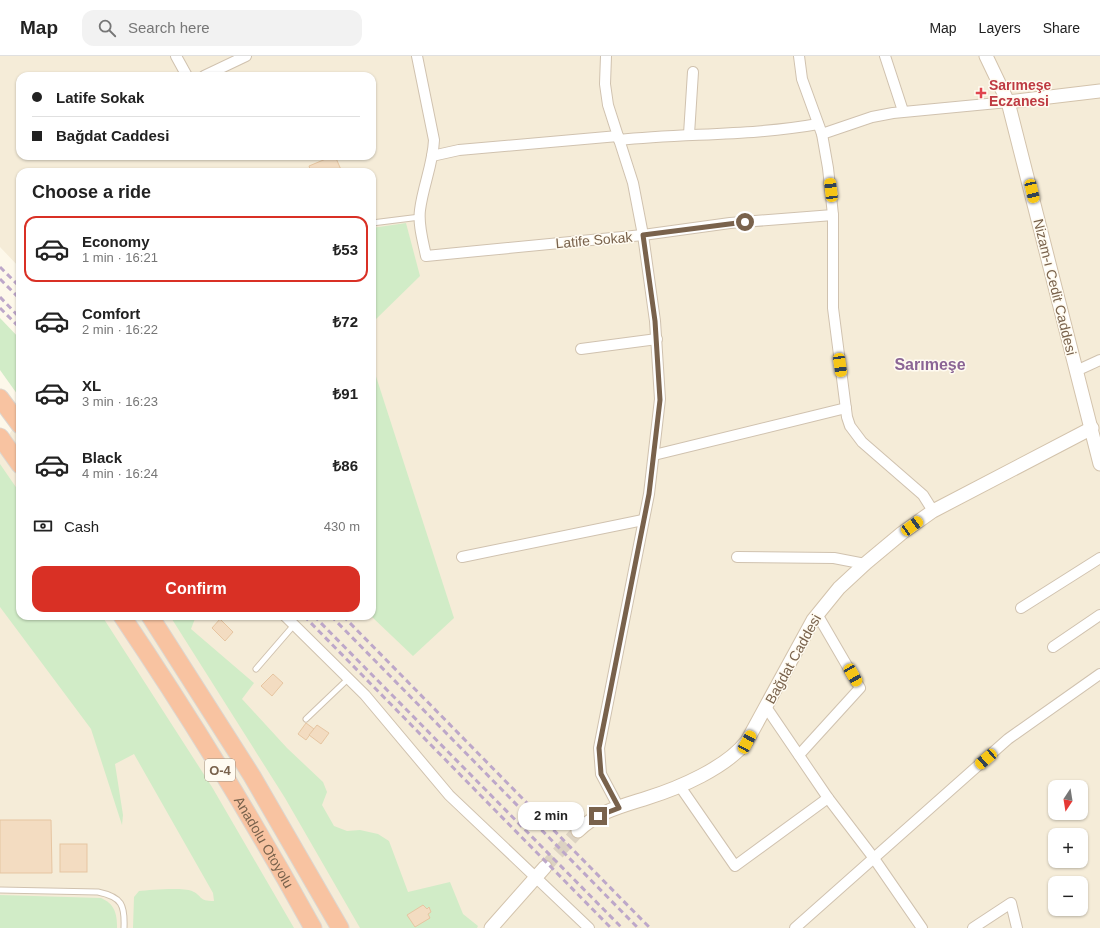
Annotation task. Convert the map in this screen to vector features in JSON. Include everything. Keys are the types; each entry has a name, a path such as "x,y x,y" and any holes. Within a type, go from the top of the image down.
{"highway":[{"path":"0,398 16,420"},
{"path":"0,437 16,459"},
{"name":"Anadolu Otoyolu","path":"125,620 170,688 259,834 313,928"},
{"name":"Anadolu Otoyolu","path":"153,620 252,776 340,928"}],"street":[{"path":"176,56 185,72"},
{"path":"212,72 246,56"},
{"path":"417,56 434,140 420,217"},
{"path":"606,56 604,75 606,95 633,183 643,235 657,339 660,400 654,455 644,520 599,748 601,774 619,808"},
{"path":"799,56 802,79 822,134 828,168 833,215 833,308 846,408 850,426 862,442 923,496 933,511"},
{"path":"885,56 903,112"},
{"name":"Nizam-ı Cedit Caddesi","path":"986,56 1008,102 1100,464"},
{"path":"689,134 694,72"},
{"path":"822,134 872,117 903,112 1100,91"},
{"path":"432,156 458,150 618,138 788,130 818,124"},
{"name":"Latife Sokak","path":"420,217 426,256 643,235 730,223 833,215"},
{"path":"581,349 657,339"},
{"path":"1076,371 1100,360"},
{"path":"654,455 846,408"},
{"name":"Bağdat Caddesi","path":"578,831 592,819 656,795 716,768 741,749 766,707 804,634 817,614 839,588 864,564 902,533 933,511 1092,428"},
{"path":"462,557 644,520"},
{"path":"737,556 834,558 864,564"},
{"path":"1021,608 1100,558"},
{"path":"799,756 860,688 817,614"},
{"path":"1053,647 1100,615"},
{"path":"289,620 366,695 449,795 589,928"},
{"path":"795,928 873,857 1008,739 1100,674"},
{"path":"766,707 828,798 873,857 922,928"},
{"path":"679,785 735,866 828,798"},
{"path":"491,928 545,867"},
{"path":"973,928 1011,903 1017,928"}],"lane":[{"path":"376,222 420,217"},
{"path":"256,669 294,625"},
{"path":"306,719 348,678"},
{"path":"0,890 98,892 109,895 117,899 123,906 124,928"}],"shaded area":[{"path":"0,56 1100,56 1100,928 0,928 0,448 16,424 16,620 376,620 376,168 16,168 16,264 0,247"}],"green space":[{"path":"406,223 420,276 376,319 376,227"},
{"path":"0,318 16,335 16,392 0,370"},
{"path":"376,376 454,618 413,656 375,620"},
{"path":"0,464 16,487 16,620 105,620 212,787 294,928 133,928 134,897 139,891 181,889 192,891 203,899 209,901 214,901 213,893 134,754 115,764 123,815 122,825 91,729 0,607"},
{"path":"173,620 194,620 191,629 254,683 242,699 287,748 323,782 327,792 322,805 334,826 347,831 360,830 378,834 389,841 408,892 450,882 463,914 478,926 477,928 360,928 285,798"},
{"path":"0,895 101,898 106,900 112,906 116,914 117,928 0,928"}],"building":[{"path":"323,160 337,160 340,168 310,168 309,166"},
{"path":"219,620 221,620 233,632 225,641 212,628"},
{"path":"273,674 283,683 272,696 261,686"},
{"path":"306,723 314,729 306,740 298,734"},
{"path":"317,725 329,733 321,744 309,735"},
{"path":"0,820 51,820 52,873 0,873"},
{"path":"60,844 87,844 87,872 60,872"},
{"path":"423,905 427,909 429,907 431,912 428,914 430,918 415,927 407,915"}],"tunnel":[{"path":"545,867 578,831"}],"railway":[{"path":"0,267 16,283"},
{"path":"0,279 16,295"},
{"path":"0,297 16,314"},
{"path":"0,308 16,324"},
{"path":"308,620 611,928"},
{"path":"318,620 622,928"},
{"path":"335,620 638,928"},
{"path":"347,620 650,928"}],"place":[{"name":"Sarımeşe Eczanesi","path":"981,93"}],"district":[{"name":"Sarımeşe","path":"930,364"}],"route":[{"path":"598,816 619,808 601,774 598,757 649,494 660,400 655,321 643,235 745,222"}]}
